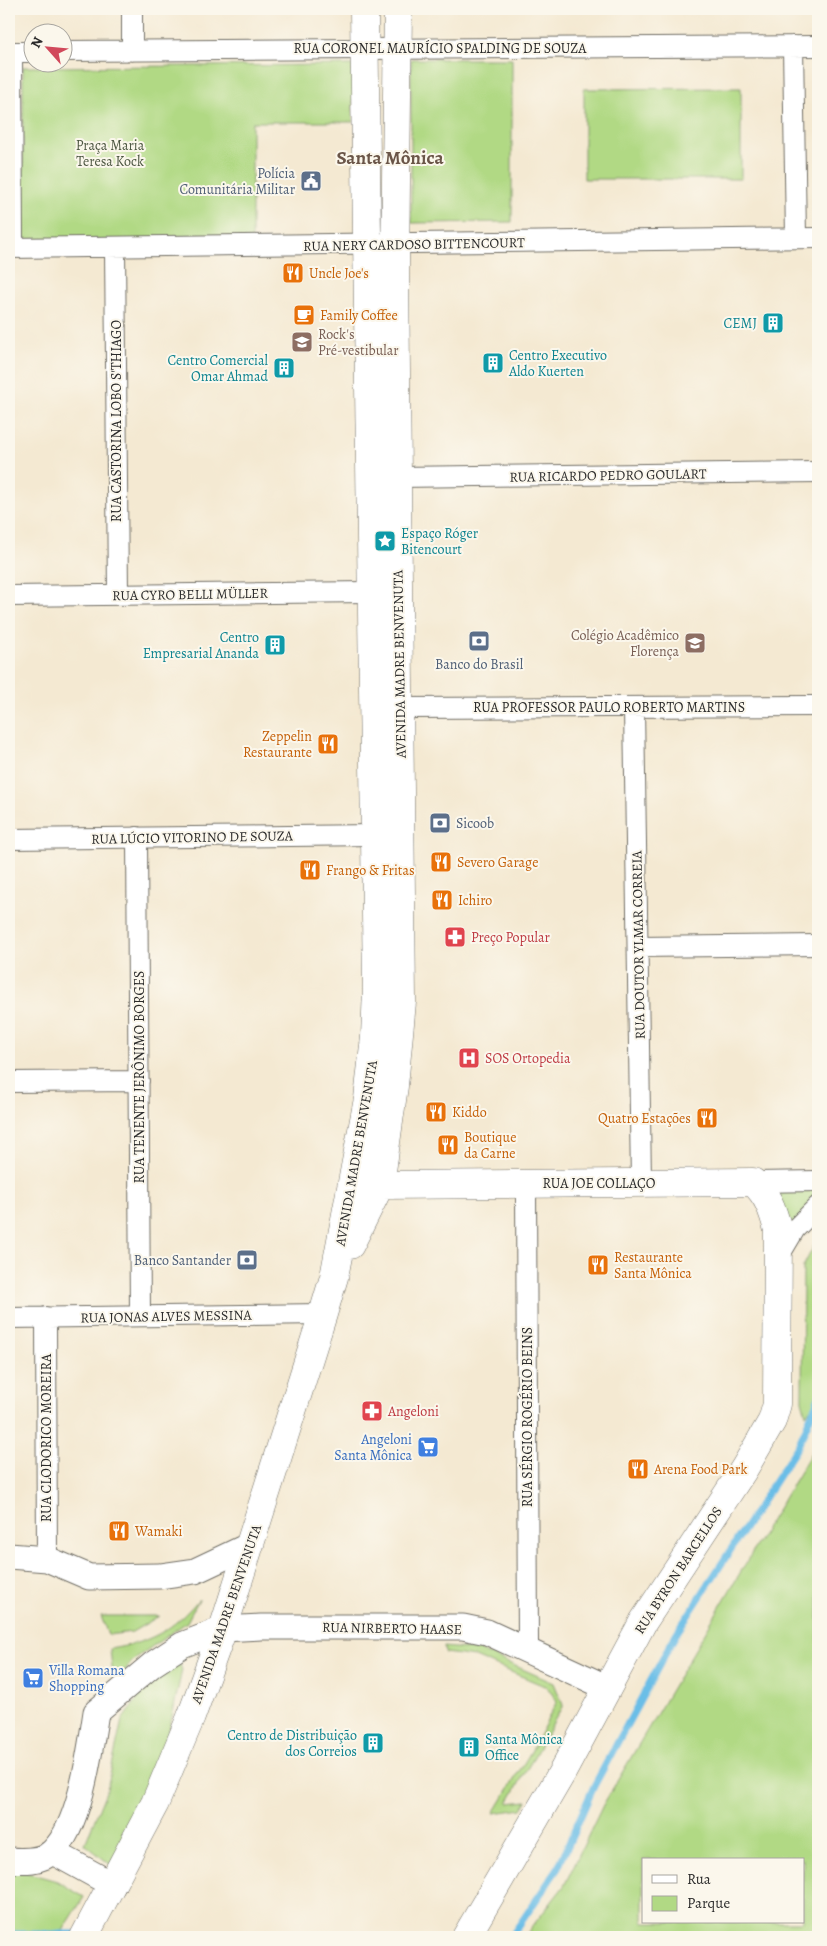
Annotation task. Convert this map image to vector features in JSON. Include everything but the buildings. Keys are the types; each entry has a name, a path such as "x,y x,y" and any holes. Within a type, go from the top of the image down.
{"main road":[{"name":"AVENIDA MADRE BENVENUTA","path":"84,1937 155,1803 176,1754 223,1629 334,1278 368,1099 375,1037 377,989 364,9"},
{"name":"AVENIDA MADRE BENVENUTA","path":"334,1278 380,1185 395,1077 402,1002 395,244 398,9"},
{"name":"RUA JOE COLLAÇO","path":"380,1185 753,1182"},
{"name":"RUA BYRON BARCELLOS","path":"466,1937 563,1772 643,1622 744,1469 772,1420 777,1404 778,1230 771,1206 764,1191 753,1182"}],"street":[{"path":"132,9 132,50"},
{"path":"793,46 796,238"},
{"name":"RUA CORONEL MAURÍCIO SPALDING DE SOUZA","path":"72,51 818,46"},
{"path":"10,52 11,248"},
{"name":"RUA NERY CARDOSO BITTENCOURT","path":"11,248 818,238"},
{"name":"RUA CASTORINA LOBO S'THIAGO","path":"115,247 118,595"},
{"name":"RUA RICARDO PEDRO GOULART","path":"398,477 818,472"},
{"name":"RUA CYRO BELLI MÜLLER","path":"9,596 372,592"},
{"name":"RUA PROFESSOR PAULO ROBERTO MARTINS","path":"400,708 818,706"},
{"name":"RUA DOUTOR YLMAR CORREIA","path":"634,707 641,1182"},
{"name":"RUA LÚCIO VITORINO DE SOUZA","path":"9,839 375,835"},
{"name":"RUA TENENTE JERÔNIMO BORGES","path":"137,837 140,1316"},
{"path":"638,947 818,945"},
{"path":"9,1082 139,1081"},
{"name":"RUA JOE COLLAÇO","path":"753,1182 818,1181"},
{"name":"RUA SÉRGIO ROGÉRIO BEINS","path":"526,1184 528,1650"},
{"path":"779,1256 795,1229 818,1206"},
{"name":"RUA JONAS ALVES MESSINA","path":"9,1318 322,1314"},
{"name":"RUA CLODORICO MOREIRA","path":"46,1317 47,1559"},
{"path":"9,1556 47,1559 89,1577 160,1576 195,1570 250,1545"},
{"name":"RUA NIRBERTO HAASE","path":"53,1852 70,1825 86,1777 96,1712 153,1664 182,1645 223,1629 261,1627 463,1627 487,1632 608,1688"},
{"path":"9,1860 32,1861 53,1852 108,1894"}],"green space":[{"path":"411,59 512,59 512,222 411,223"},
{"name":"Praça Maria Teresa Kock","path":"353,65 353,122 252,122 252,240 23,241 23,72 72,72 72,67"},
{"path":"741,88 741,179 584,179 584,89"},
{"path":"818,1189 818,1199 786,1233 773,1190"},
{"path":"818,1238 818,1399 806,1415 802,1400 803,1267"},
{"path":"818,1441 818,1937 524,1937 564,1886 603,1805"},
{"path":"199,1599 187,1622 133,1660 114,1686 110,1649 137,1643 160,1633 170,1627"},
{"path":"101,1616 159,1616 132,1632 108,1635"},
{"path":"444,1647 479,1650 554,1683 563,1705 508,1803 527,1801 522,1809 494,1813 532,1750 557,1701 547,1687 475,1657 445,1653"},
{"path":"179,1662 182,1670 166,1744 112,1866 85,1844 107,1789 122,1720 141,1694"},
{"path":"25,1872 57,1881 84,1897 59,1937 9,1937 9,1873"}],"waterway":[{"path":"511,1937 558,1868 594,1786 676,1634 798,1446 818,1399"},
{"path":"9,1934 79,1934"},
{"path":"93,1935 112,1937"}],"place":[{"name":"Polícia Comunitária Militar","path":"311,181"},
{"name":"Uncle Joe's","path":"293,273"},
{"name":"Family Coffee","path":"304,315"},
{"name":"CEMJ","path":"773,323"},
{"name":"Rock's Pré-vestibular","path":"302,342"},
{"name":"Centro Executivo Aldo Kuerten","path":"493,363"},
{"name":"Centro Comercial Omar Ahmad","path":"284,368"},
{"name":"Espaço Róger Bitencourt","path":"385,541"},
{"name":"Banco do Brasil","path":"479,641"},
{"name":"Colégio Acadêmico Florença","path":"695,643"},
{"name":"Centro Empresarial Ananda","path":"275,645"},
{"name":"Zeppelin Restaurante","path":"328,744"},
{"name":"Sicoob","path":"440,823"},
{"name":"Severo Garage","path":"441,862"},
{"name":"Frango & Fritas","path":"310,870"},
{"name":"Ichiro","path":"442,900"},
{"name":"Preço Popular","path":"455,937"},
{"name":"SOS Ortopedia","path":"469,1058"},
{"name":"Kiddo","path":"436,1112"},
{"name":"Quatro Estações","path":"707,1118"},
{"name":"Boutique da Carne","path":"448,1145"},
{"name":"Banco Santander","path":"247,1260"},
{"name":"Restaurante Santa Mônica","path":"598,1265"},
{"name":"Angeloni","path":"372,1411"},
{"name":"Angeloni Santa Mônica","path":"428,1447"},
{"name":"Arena Food Park","path":"638,1469"},
{"name":"Wamaki","path":"119,1531"},
{"name":"Villa Romana Shopping","path":"33,1678"},
{"name":"Centro de Distribuição dos Correios","path":"373,1743"},
{"name":"Santa Mônica Office","path":"469,1747"}],"district":[{"name":"Santa Mônica","path":"390,157"}]}
